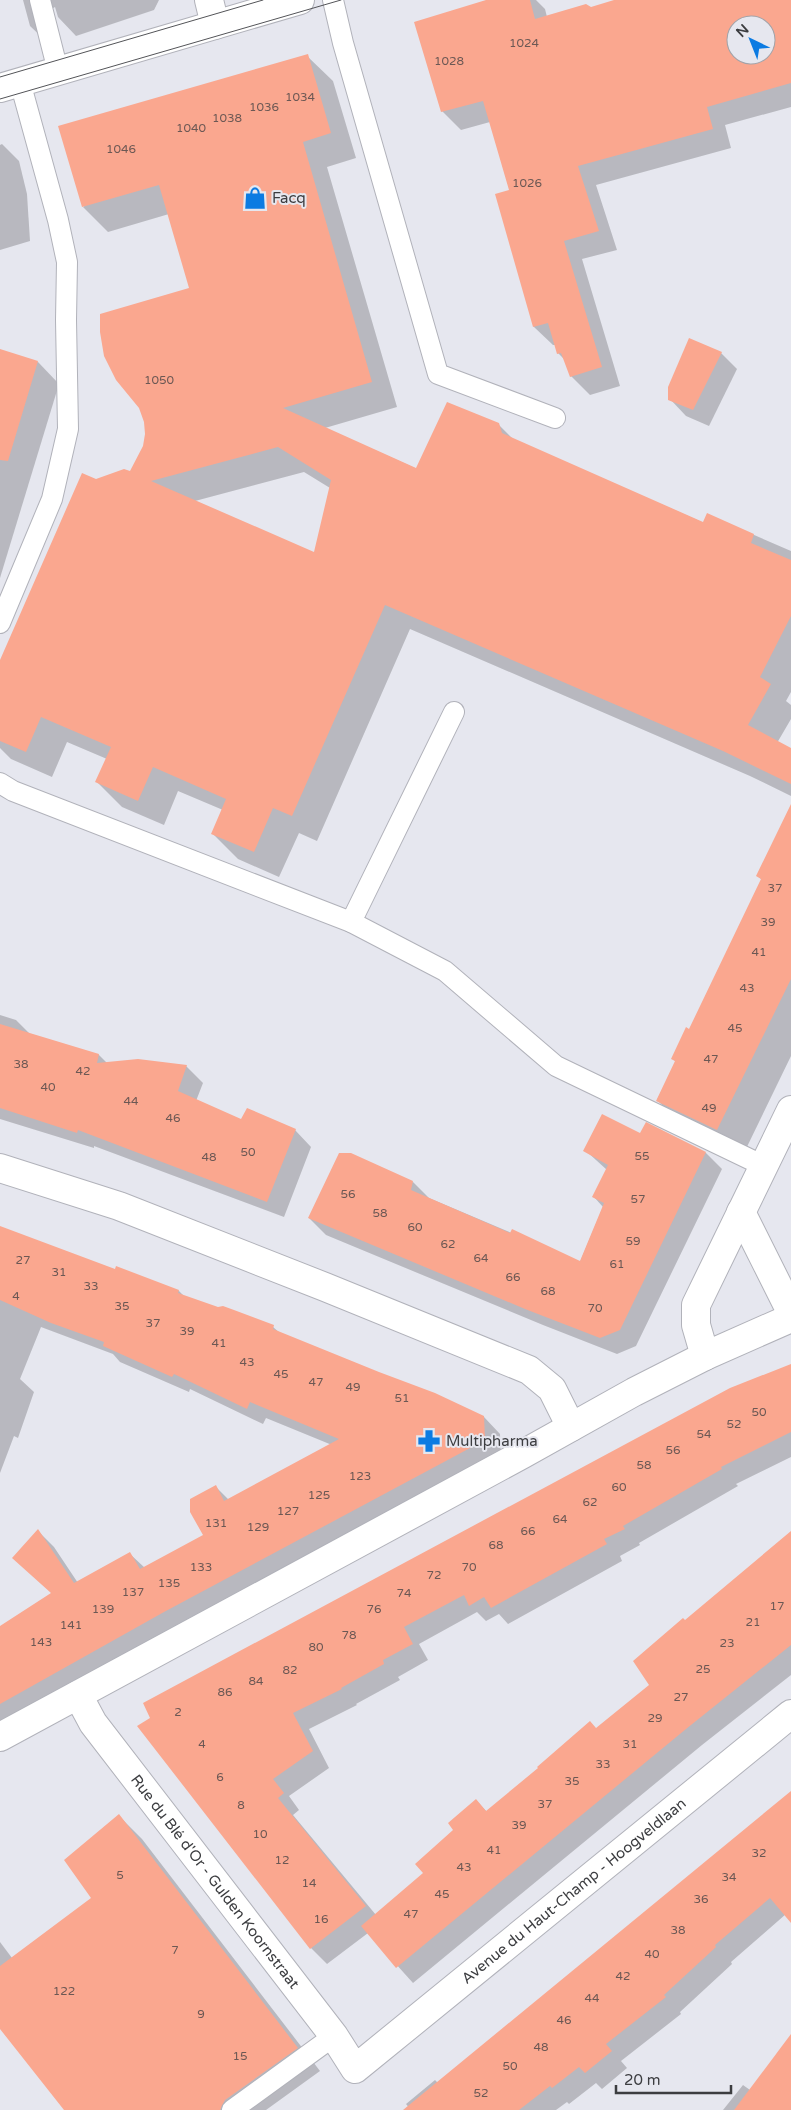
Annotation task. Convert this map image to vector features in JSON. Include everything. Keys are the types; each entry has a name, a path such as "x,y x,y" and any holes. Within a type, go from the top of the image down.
{"street":[{"path":"10,85 58,71 212,13 300,0"},
{"path":"705,1356 696,1325 696,1306 791,1110"},
{"path":"0,1168 119,1206 316,1283 529,1370 552,1389 571,1427"},
{"path":"741,1212 791,1312"},
{"path":"0,1737 634,1392 705,1356 791,1318"},
{"name":"Rue du Blé d'Or - Gulden Koornstraat","path":"78,1695 93,1723 334,2036 355,2069"},
{"name":"Avenue du Haut-Champ - Hoogveldlaan","path":"355,2069 791,1714"}],"lane":[{"path":"40,0 58,71"},
{"path":"333,0 343,43 438,374 555,418"},
{"path":"0,623 52,498 68,429 67,262 58,220 10,85"},
{"path":"351,922 454,712"},
{"path":"0,783 13,791 351,922 445,971 556,1066 764,1166"},
{"path":"232,2110 334,2036"}],"building":[{"path":"486,0 530,0 535,19 586,4 591,7 614,0 791,0 791,83 707,107 713,129 578,166 599,231 564,241 602,367 570,377 561,353 557,354 548,323 533,327 495,194 509,190 483,101 441,112 414,22"},
{"path":"308,54 331,133 303,142 372,382 283,408 416,468 447,402 499,423 502,433 703,522 707,513 754,534 751,543 791,560 791,616 760,677 771,684 748,725 791,748 791,784 723,751 385,605 292,816 273,808 254,852 211,834 226,799 153,767 138,801 95,782 111,747 41,717 26,752 0,741 0,660 82,473 96,479 124,469 130,471 143,446 144,422 139,408 116,380 104,356 100,332 100,314 189,288 159,185 82,207 58,126","holes":["278,447 331,480 314,552 151,481"]},
{"path":"689,338 722,352 693,410 668,400 668,387"},
{"path":"0,349 38,361 8,461 0,460"},
{"path":"791,804 791,979 717,1130 656,1101 675,1061 671,1059 686,1027 689,1029 761,879 756,876"},
{"path":"0,1024 99,1054 97,1063 138,1059 187,1065 178,1091 241,1119 247,1108 296,1129 267,1202 78,1130 77,1133 0,1108"},
{"path":"602,1114 640,1133 646,1122 706,1152 620,1330 600,1338 525,1309 308,1218 339,1153 351,1153 413,1181 411,1190 510,1233 512,1229 580,1261 604,1203 592,1197 608,1165 583,1151"},
{"path":"0,1226 115,1269 116,1266 179,1290 178,1293 218,1307 223,1306 274,1325 273,1329 435,1393 484,1416 485,1440 164,1612 0,1704 0,1626 51,1593 12,1558 38,1529 74,1583 130,1552 140,1569 203,1535 190,1512 190,1499 216,1485 224,1501 339,1439 250,1402 247,1409 174,1374 172,1377 103,1346 104,1342 51,1323 0,1300"},
{"path":"791,1364 791,1432 721,1467 722,1469 623,1526 625,1529 604,1539 607,1544 491,1608 484,1597 469,1606 464,1595 404,1627 413,1644 383,1660 384,1664 342,1689 293,1713 313,1751 273,1779 284,1793 278,1798 366,1906 310,1949 137,1726 150,1718 143,1703 730,1388"},
{"path":"791,1531 791,1645 396,1968 361,1926 423,1873 415,1864 453,1830 448,1823 476,1799 486,1811 538,1768 590,1721 596,1728 649,1685 633,1661"},
{"path":"791,1791 791,1923 770,1898 715,1945 716,1947 664,1995 666,1997 606,2044 612,2051 585,2073 579,2067 519,2110 403,2110"},
{"path":"119,1814 298,2048 225,2100 220,2110 64,2110 0,2029 0,1966 91,1898 64,1860"},
{"path":"791,2034 791,2110 734,2110"}],"tram line":[{"path":"0,77 263,0"},
{"path":"0,99 341,0"}],"place":[{"name":"Facq","path":"255,198"},
{"name":"Multipharma","path":"429,1441"}]}
